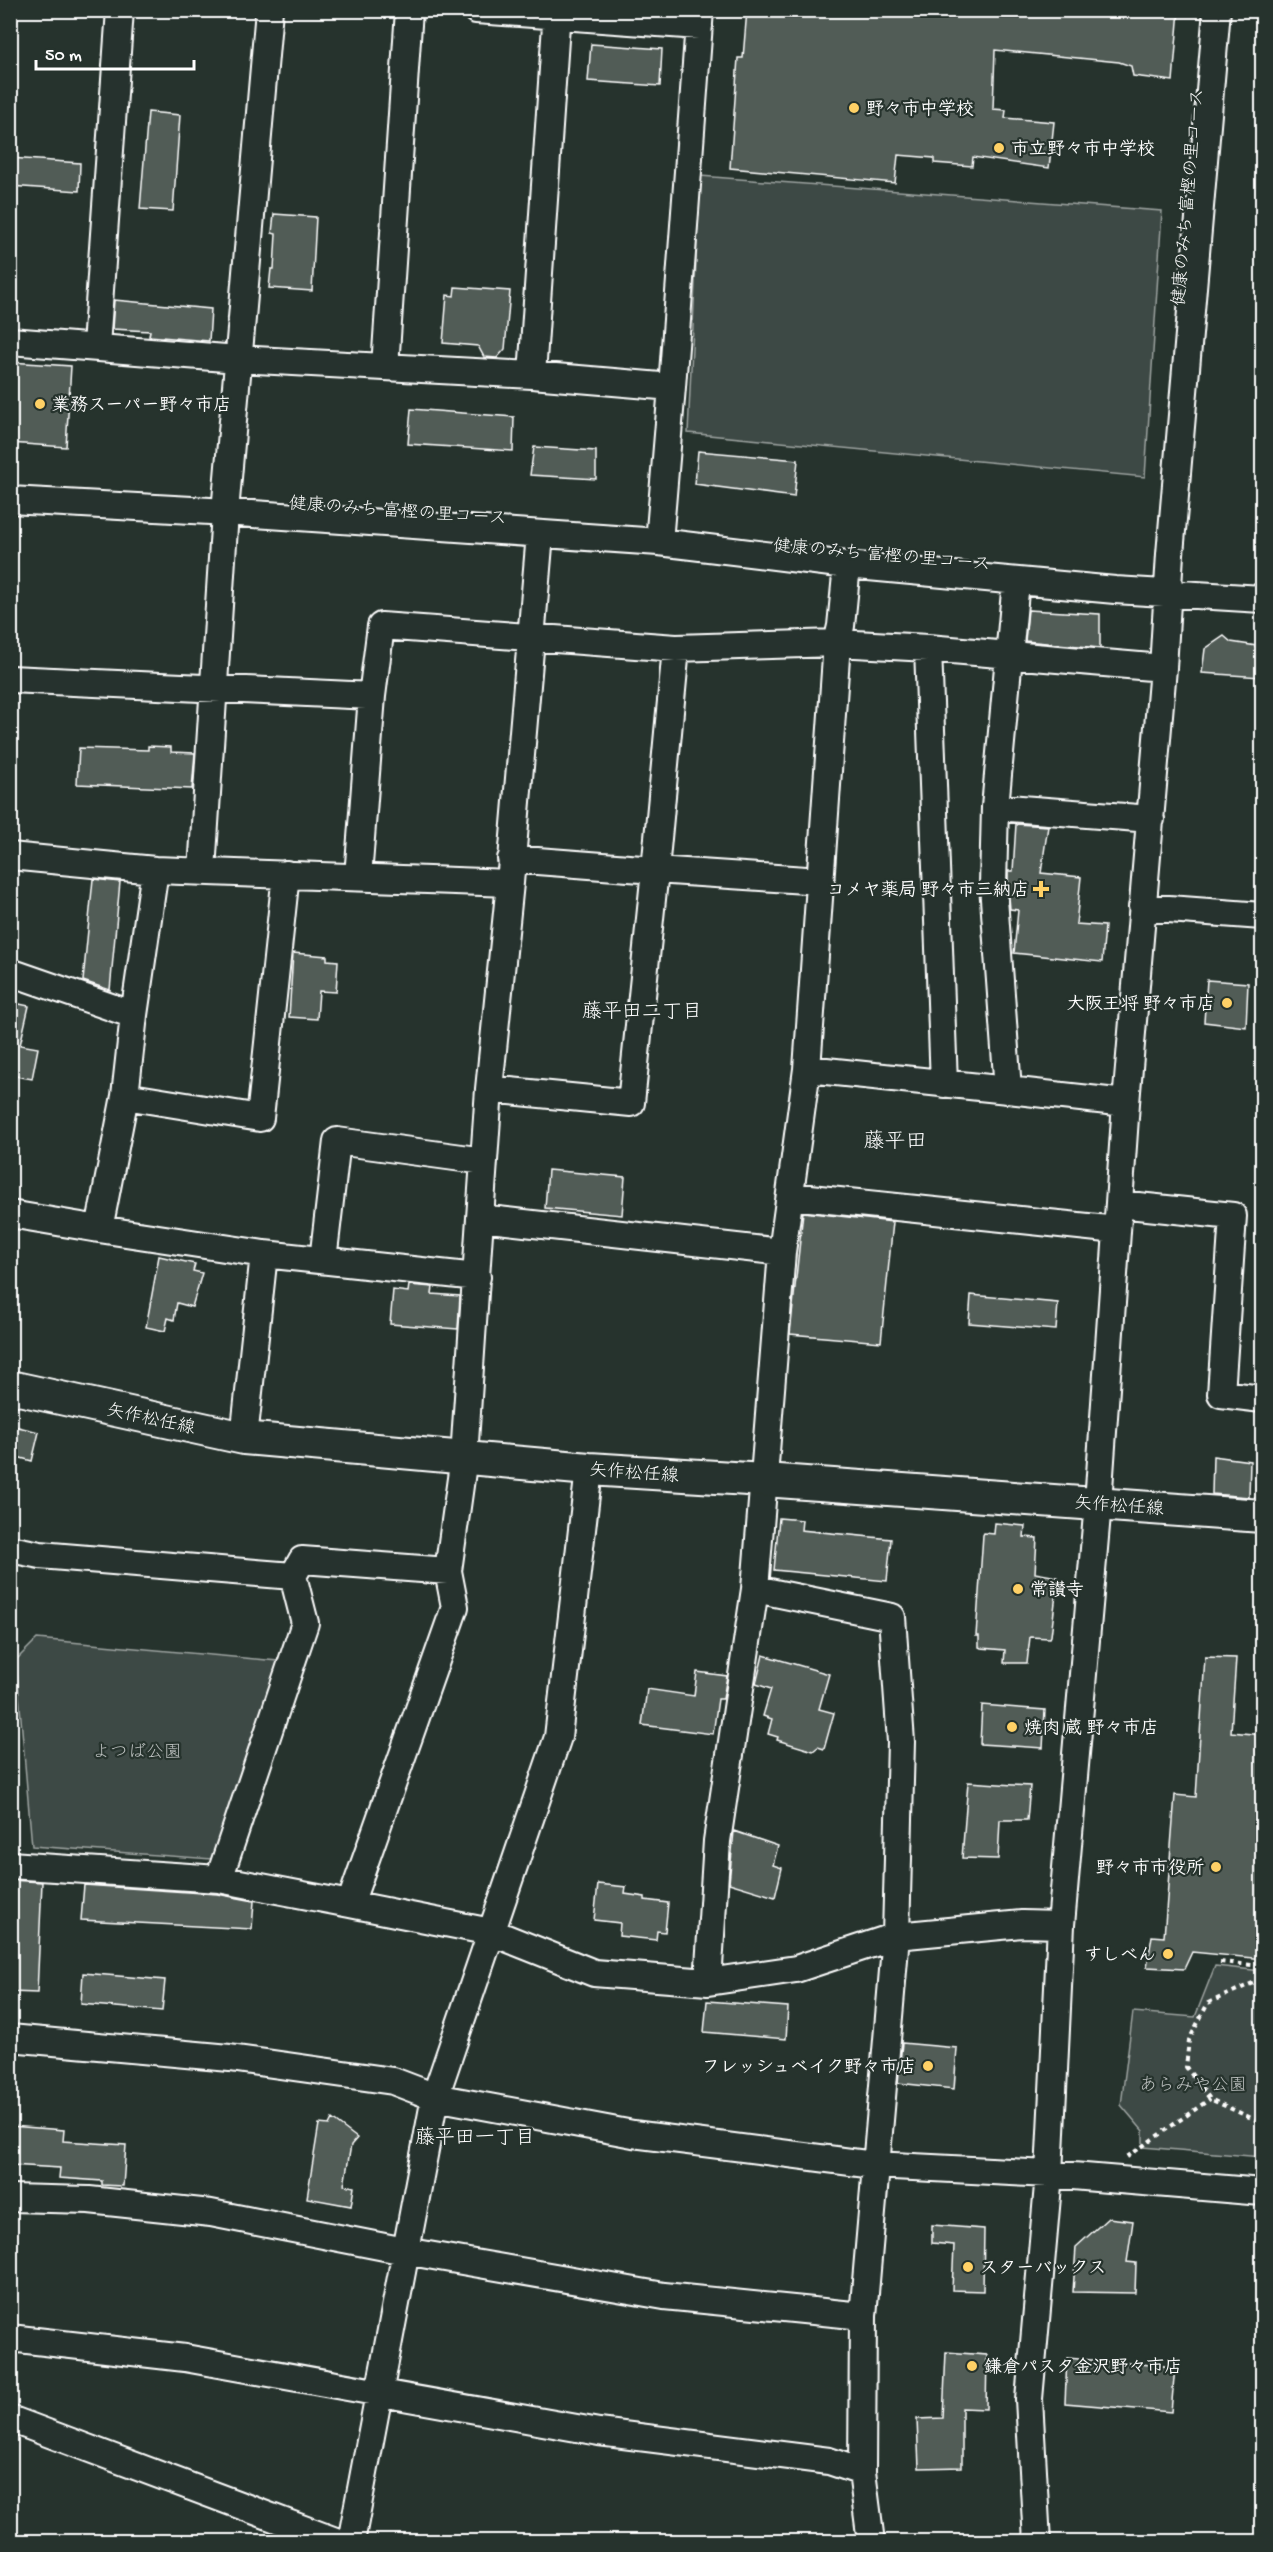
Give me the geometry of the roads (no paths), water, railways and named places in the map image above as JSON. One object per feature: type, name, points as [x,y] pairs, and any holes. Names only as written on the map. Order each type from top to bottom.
[{"type":"main road","name":"矢作松任線","points":[[10,1387],[244,1438],[589,1469],[1263,1516]]},
{"type":"street","points":[[96,346],[120,10]]},
{"type":"street","points":[[202,871],[225,512],[269,10]]},
{"type":"street","points":[[385,367],[409,10]]},
{"type":"street","points":[[476,10],[700,18],[659,542]]},
{"type":"street","points":[[1037,2541],[1029,2399],[1048,2174],[1061,1925],[1098,1503],[1126,1103],[1217,10]]},
{"type":"street","points":[[532,375],[557,13]]},
{"type":"street","points":[[10,341],[238,359],[532,375],[672,387]]},
{"type":"street","points":[[10,500],[225,512],[659,542],[847,565],[1167,593],[1263,599]]},
{"type":"street","points":[[350,1904],[454,1607],[448,1571],[464,1456],[489,1089],[511,871],[540,534]]},
{"type":"street","points":[[708,1982],[717,1840],[756,1589],[782,1252],[807,1069],[837,643],[841,626],[847,565]]},
{"type":"street","points":[[1008,1090],[993,885],[995,807],[1016,580]]},
{"type":"street","points":[[358,877],[372,696],[381,626],[676,648],[837,643],[1008,654],[1163,668]]},
{"type":"street","points":[[489,1089],[631,1103],[676,648]]},
{"type":"street","points":[[928,648],[944,1084]]},
{"type":"street","points":[[10,679],[372,696]]},
{"type":"street","points":[[995,807],[1151,819]]},
{"type":"street","points":[[10,856],[155,870],[358,877],[511,871],[655,870],[822,881]]},
{"type":"street","points":[[99,1229],[125,1096],[155,870]]},
{"type":"street","points":[[125,1096],[260,1118],[286,874]]},
{"type":"street","points":[[1142,907],[1263,916]]},
{"type":"street","points":[[10,972],[135,1014]]},
{"type":"street","points":[[807,1069],[1126,1103]]},
{"type":"street","points":[[323,1260],[337,1141],[484,1161]]},
{"type":"street","points":[[791,1196],[1117,1230]]},
{"type":"street","points":[[1119,1204],[1233,1216],[1221,1394],[1263,1399]]},
{"type":"street","points":[[10,1214],[264,1254],[477,1277]]},
{"type":"street","points":[[480,1218],[782,1252]]},
{"type":"street","points":[[244,1438],[264,1254]]},
{"type":"street","points":[[351,2541],[435,2097],[558,1737],[589,1469]]},
{"type":"street","points":[[10,1549],[40,1555],[293,1576]]},
{"type":"street","points":[[219,1879],[305,1623],[293,1576],[302,1560],[448,1571]]},
{"type":"street","points":[[756,1589],[892,1617],[901,1742],[896,1936],[874,2165],[863,2316],[862,2472],[871,2541]]},
{"type":"street","points":[[10,1865],[219,1879],[491,1932],[594,1973],[708,1982],[796,1970],[896,1936],[1022,1924],[1061,1925]]},
{"type":"street","points":[[10,2038],[230,2058],[393,2081],[435,2097],[633,2134],[874,2165],[1048,2174],[1263,2192]]},
{"type":"street","points":[[10,2198],[89,2200],[211,2213],[405,2251],[664,2296],[863,2316]]},
{"type":"street","points":[[10,2338],[185,2358],[599,2432],[829,2461],[862,2472]]},
{"type":"street","points":[[10,2419],[338,2541]]},
{"type":"place","name":"野々市中学校","points":[[854,108]]},
{"type":"place","name":"市立野々市中学校","points":[[999,148]]},
{"type":"place","name":"業務スーパー野々市店","points":[[40,404]]},
{"type":"place","name":"コメヤ薬局 野々市三納店","points":[[1041,889]]},
{"type":"place","name":"大阪王将 野々市店","points":[[1227,1003]]},
{"type":"place","name":"常讃寺","points":[[1018,1589]]},
{"type":"place","name":"焼肉 蔵 野々市店","points":[[1012,1727]]},
{"type":"place","name":"野々市市役所","points":[[1216,1867]]},
{"type":"place","name":"すしべん","points":[[1168,1954]]},
{"type":"place","name":"フレッシュベイク野々市店","points":[[928,2066]]},
{"type":"place","name":"スターバックス","points":[[968,2267]]},
{"type":"place","name":"鎌倉パスタ金沢野々市店","points":[[972,2366]]},
{"type":"district","name":"藤平田二丁目","points":[[642,1010]]},
{"type":"district","name":"藤平田","points":[[895,1140]]},
{"type":"district","name":"藤平田一丁目","points":[[475,2136]]},
{"type":"park label","name":"よつば公園","points":[[137,1751]]},
{"type":"park label","name":"あらみや公園","points":[[1193,2084]]}]
